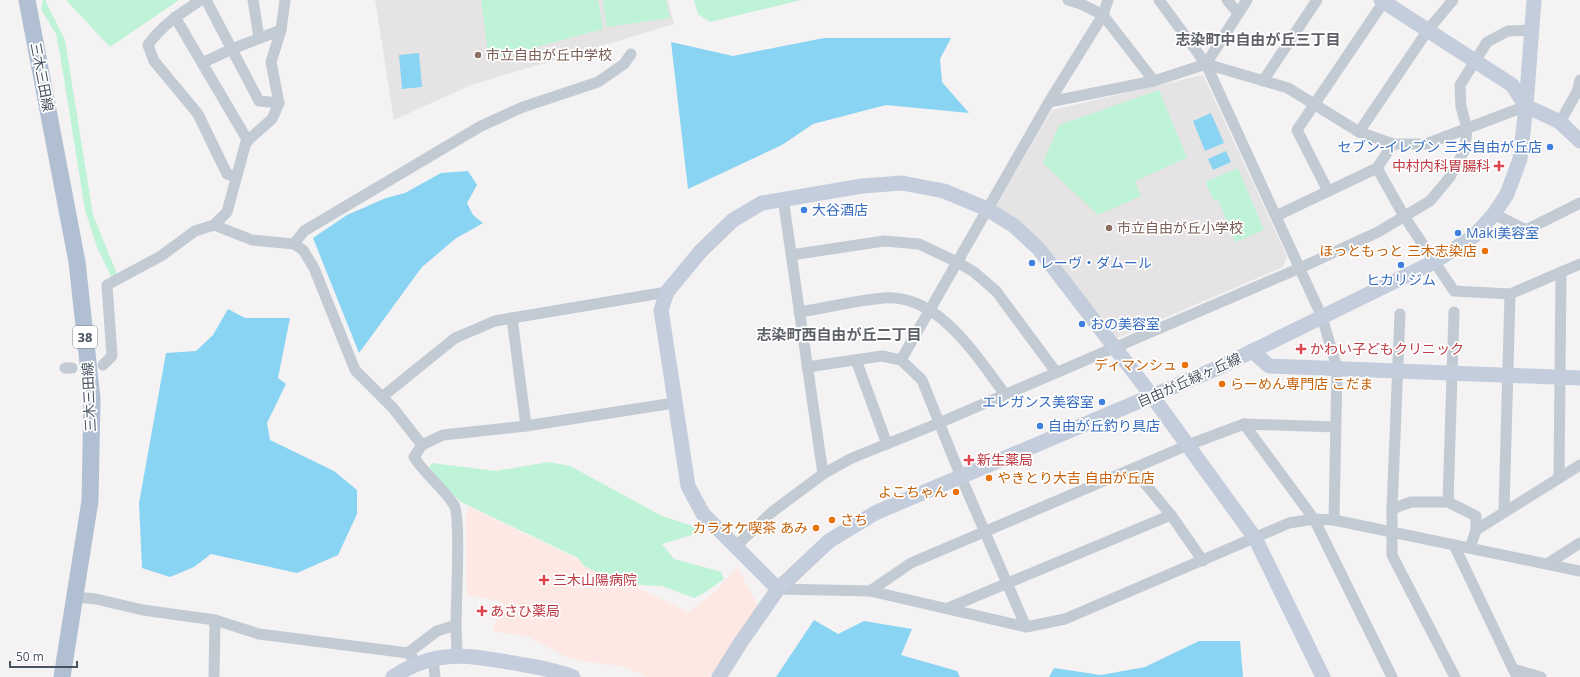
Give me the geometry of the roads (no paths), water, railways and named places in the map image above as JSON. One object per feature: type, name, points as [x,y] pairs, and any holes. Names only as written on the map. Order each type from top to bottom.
[{"type":"main road","name":"三木三田線","points":[[27,0],[77,262],[92,399],[90,501],[62,677]]},
{"type":"street","points":[[201,0],[175,17],[157,33],[148,45],[154,61],[198,114],[227,174],[236,177]]},
{"type":"street","points":[[206,0],[259,101],[279,102]]},
{"type":"street","points":[[253,0],[260,38]]},
{"type":"street","points":[[103,366],[112,356],[107,285],[161,256],[195,231],[214,225],[227,212],[236,177],[248,141],[272,119],[279,102],[271,62],[281,30],[285,0]]},
{"type":"street","points":[[1068,0],[1081,4],[1104,15],[1154,81]]},
{"type":"street","points":[[901,360],[1048,102],[1104,15],[1108,0]]},
{"type":"street","points":[[1159,0],[1206,64],[1322,317],[1337,368],[1334,520]]},
{"type":"street","points":[[1227,0],[1238,13]]},
{"type":"street","points":[[1206,64],[1247,0]]},
{"type":"street","points":[[1263,80],[1317,0]]},
{"type":"street","points":[[1359,132],[1428,30],[1453,0]]},
{"type":"street","name":"自由が丘緑ヶ丘線","points":[[719,677],[741,642],[778,589],[829,541],[875,513],[1152,396],[1252,351],[1434,262],[1474,236],[1494,214],[1507,194],[1520,160],[1526,106],[1534,0]]},
{"type":"street","points":[[1328,191],[1298,130],[1383,1],[1512,85],[1526,106],[1560,122],[1580,141]]},
{"type":"street","points":[[175,17],[248,141]]},
{"type":"street","points":[[202,63],[232,48],[281,30]]},
{"type":"street","points":[[735,547],[772,512],[823,474],[852,458],[939,423],[1300,268],[1378,232],[1430,201],[1450,177],[1465,149],[1467,128],[1461,107],[1460,85],[1487,42],[1508,31],[1532,30]]},
{"type":"street","points":[[294,244],[304,231],[481,126],[523,106],[598,82],[624,64],[631,54]]},
{"type":"street","points":[[1048,102],[1154,81],[1206,64],[1288,88],[1359,132],[1393,144],[1426,144],[1526,106]]},
{"type":"street","points":[[1560,122],[1577,92],[1580,80]]},
{"type":"street","points":[[1276,216],[1377,168],[1393,144]]},
{"type":"street","points":[[1377,168],[1404,216],[1454,291],[1510,294],[1580,264]]},
{"type":"street","points":[[1323,677],[1255,538],[1152,396],[1039,249],[1013,225],[987,209],[944,191],[902,183],[862,186],[783,198],[762,203],[733,220],[700,252],[666,292],[661,310],[674,403],[688,486],[703,514],[778,589],[870,591],[1026,627],[1065,619],[1203,561],[1255,538],[1289,523],[1314,519],[1334,520],[1580,571]]},
{"type":"street","points":[[783,198],[823,474]]},
{"type":"street","points":[[1494,214],[1526,230],[1580,203]]},
{"type":"street","points":[[214,225],[252,240],[294,244],[303,250],[314,268],[355,370],[393,408],[422,445]]},
{"type":"street","points":[[791,255],[884,241],[919,244],[974,272],[996,291],[1056,372]]},
{"type":"street","points":[[1559,478],[1561,272]]},
{"type":"street","points":[[382,397],[456,338],[495,321],[666,292]]},
{"type":"street","points":[[1504,511],[1510,294]]},
{"type":"street","points":[[799,312],[885,298],[909,301],[930,309],[966,342],[1005,394]]},
{"type":"street","points":[[1448,502],[1454,312]]},
{"type":"street","points":[[1400,314],[1392,509],[1392,555],[1455,677]]},
{"type":"street","points":[[512,318],[526,426]]},
{"type":"street","points":[[1252,351],[1269,366],[1580,378]]},
{"type":"street","points":[[807,367],[882,356],[901,360],[922,380],[961,477],[1026,627]]},
{"type":"street","points":[[856,360],[887,444]]},
{"type":"street","points":[[457,655],[457,523],[454,506],[414,457],[422,445],[443,435],[526,426],[674,403]]},
{"type":"street","points":[[870,591],[910,563],[1188,445],[1244,424],[1336,427]]},
{"type":"street","points":[[1244,424],[1314,519],[1392,677]]},
{"type":"street","points":[[1476,530],[1504,511],[1580,465]]},
{"type":"street","points":[[1133,469],[1171,515],[1203,561]]},
{"type":"street","points":[[1392,509],[1411,502],[1448,502],[1476,516],[1476,530],[1470,548]]},
{"type":"street","points":[[948,608],[1171,515]]},
{"type":"street","points":[[1547,564],[1580,544]]},
{"type":"street","points":[[1454,545],[1515,673],[1541,677]]},
{"type":"street","points":[[74,597],[96,599],[143,610],[215,620],[259,634],[406,668],[433,658],[457,655],[472,656],[552,670],[573,677]]},
{"type":"street","points":[[214,677],[215,620]]},
{"type":"street","points":[[406,668],[438,631],[456,625]]},
{"type":"street","points":[[433,658],[435,677]]},
{"type":"water","points":[[824,38],[951,38],[940,59],[942,82],[969,113],[886,105],[813,124],[782,145],[688,189],[671,42],[733,56]]},
{"type":"water","points":[[419,53],[422,87],[402,89],[399,55]]},
{"type":"water","points":[[1211,113],[1224,143],[1205,151],[1193,121]]},
{"type":"water","points":[[1226,151],[1231,162],[1213,170],[1208,159]]},
{"type":"water","points":[[468,171],[477,185],[467,203],[473,215],[483,223],[455,239],[422,267],[359,353],[313,238],[347,215],[386,198],[405,193],[441,173]]},
{"type":"water","points":[[228,309],[245,318],[290,318],[278,378],[286,384],[267,423],[270,440],[334,471],[357,490],[357,514],[338,555],[297,573],[211,554],[194,567],[170,577],[142,568],[139,503],[166,353],[196,351],[213,335]]},
{"type":"water","points":[[814,620],[838,634],[864,621],[912,629],[901,655],[957,671],[960,677],[776,677]]},
{"type":"water","points":[[1199,641],[1240,641],[1243,677],[1049,677],[1054,668],[1101,675],[1145,667]]},
{"type":"place","name":"市立自由が丘中学校","points":[[478,55]]},
{"type":"place","name":"セブン-イレブン 三木自由が丘店","points":[[1550,147]]},
{"type":"place","name":"中村内科胃腸科","points":[[1499,166]]},
{"type":"place","name":"大谷酒店","points":[[804,210]]},
{"type":"place","name":"市立自由が丘小学校","points":[[1109,228]]},
{"type":"place","name":"Maki美容室","points":[[1458,233]]},
{"type":"place","name":"ほっともっと 三木志染店","points":[[1485,251]]},
{"type":"place","name":"レーヴ・ダムール","points":[[1032,263]]},
{"type":"place","name":"ヒカリジム","points":[[1401,265]]},
{"type":"place","name":"おの美容室","points":[[1082,324]]},
{"type":"place","name":"かわい子どもクリニック","points":[[1301,349]]},
{"type":"place","name":"ディマンシュ","points":[[1185,365]]},
{"type":"place","name":"らーめん専門店 こだま","points":[[1222,384]]},
{"type":"place","name":"エレガンス美容室","points":[[1102,402]]},
{"type":"place","name":"自由が丘釣り具店","points":[[1040,426]]},
{"type":"place","name":"新生薬局","points":[[969,460]]},
{"type":"place","name":"やきとり大吉 自由が丘店","points":[[989,478]]},
{"type":"place","name":"よこちゃん","points":[[956,492]]},
{"type":"place","name":"さち","points":[[832,520]]},
{"type":"place","name":"カラオケ喫茶 あみ","points":[[816,528]]},
{"type":"place","name":"三木山陽病院","points":[[544,580]]},
{"type":"place","name":"あさひ薬局","points":[[482,611]]},
{"type":"district","name":"志染町中自由が丘三丁目","points":[[1258,40]]},
{"type":"district","name":"志染町西自由が丘二丁目","points":[[839,335]]}]
